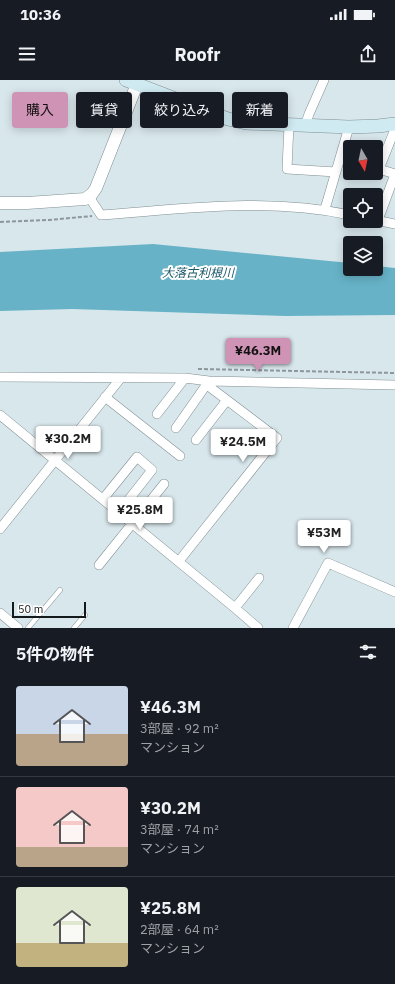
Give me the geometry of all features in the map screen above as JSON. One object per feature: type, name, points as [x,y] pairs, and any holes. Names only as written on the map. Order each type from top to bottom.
[{"type":"main road","points":[[132,82],[228,119],[246,123],[349,127],[395,124]]},
{"type":"street","points":[[306,126],[309,114],[324,80]]},
{"type":"street","points":[[0,203],[27,203],[85,199],[89,197],[96,188],[132,82]]},
{"type":"street","points":[[289,125],[287,169],[336,172]]},
{"type":"street","points":[[325,209],[349,127]]},
{"type":"street","points":[[383,205],[395,174],[379,169],[395,129]]},
{"type":"street","points":[[89,197],[101,215],[240,205],[273,205],[325,209],[343,213]]},
{"type":"street","points":[[383,221],[395,224]]},
{"type":"street","points":[[0,377],[120,379],[185,378],[209,381],[395,385]]},
{"type":"street","points":[[157,414],[185,378]]},
{"type":"street","points":[[0,529],[120,379]]},
{"type":"street","points":[[178,561],[277,438],[211,388],[209,381]]},
{"type":"street","points":[[176,428],[209,381]]},
{"type":"street","points":[[105,397],[180,456]]},
{"type":"street","points":[[196,440],[227,400]]},
{"type":"street","points":[[0,415],[258,628]]},
{"type":"street","points":[[103,499],[137,458],[152,470],[119,512]]},
{"type":"street","points":[[99,565],[164,484]]},
{"type":"street","points":[[292,628],[328,564],[395,592]]},
{"type":"street","points":[[235,608],[259,578]]},
{"type":"street","points":[[2,617],[18,628]]},
{"type":"lane","points":[[28,628],[60,590]]},
{"type":"lane","points":[[74,628],[85,615]]},
{"type":"path","points":[[0,222],[50,220],[101,215]]},
{"type":"water","name":"大落古利根川","points":[[153,244],[343,262],[343,276],[383,276],[383,267],[395,268],[395,315],[286,316],[72,309],[0,311],[0,252]]}]
